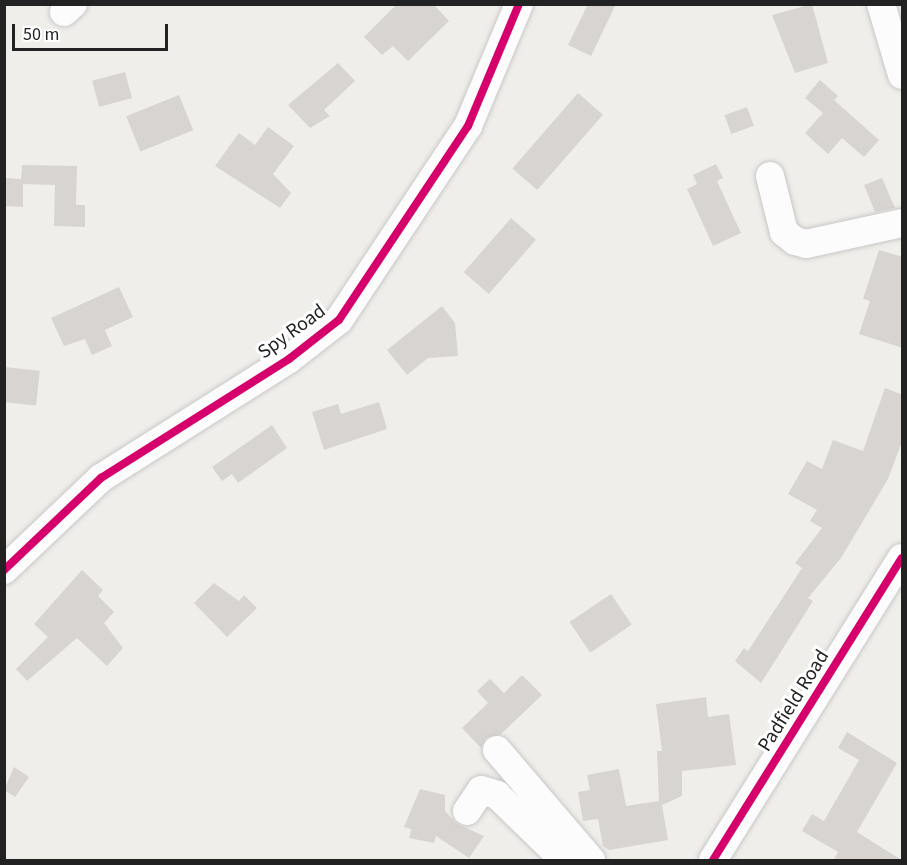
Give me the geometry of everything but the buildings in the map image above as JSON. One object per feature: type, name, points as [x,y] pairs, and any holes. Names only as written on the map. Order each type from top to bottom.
[{"type":"street","name":"Spy Road","points":[[4,570],[101,478],[289,359],[339,320],[468,126],[519,4]]},
{"type":"street","points":[[881,4],[903,75]]},
{"type":"street","points":[[770,176],[784,232],[795,241],[806,244],[903,223]]},
{"type":"street","name":"Padfield Road","points":[[713,861],[903,558]]},
{"type":"street","points":[[496,750],[591,861]]},
{"type":"street","points":[[467,811],[481,790],[497,795],[564,861]]},
{"type":"cycle path","points":[[4,570],[101,478],[289,359],[339,320],[468,126],[519,4]]},
{"type":"cycle path","points":[[713,860],[902,558]]}]
